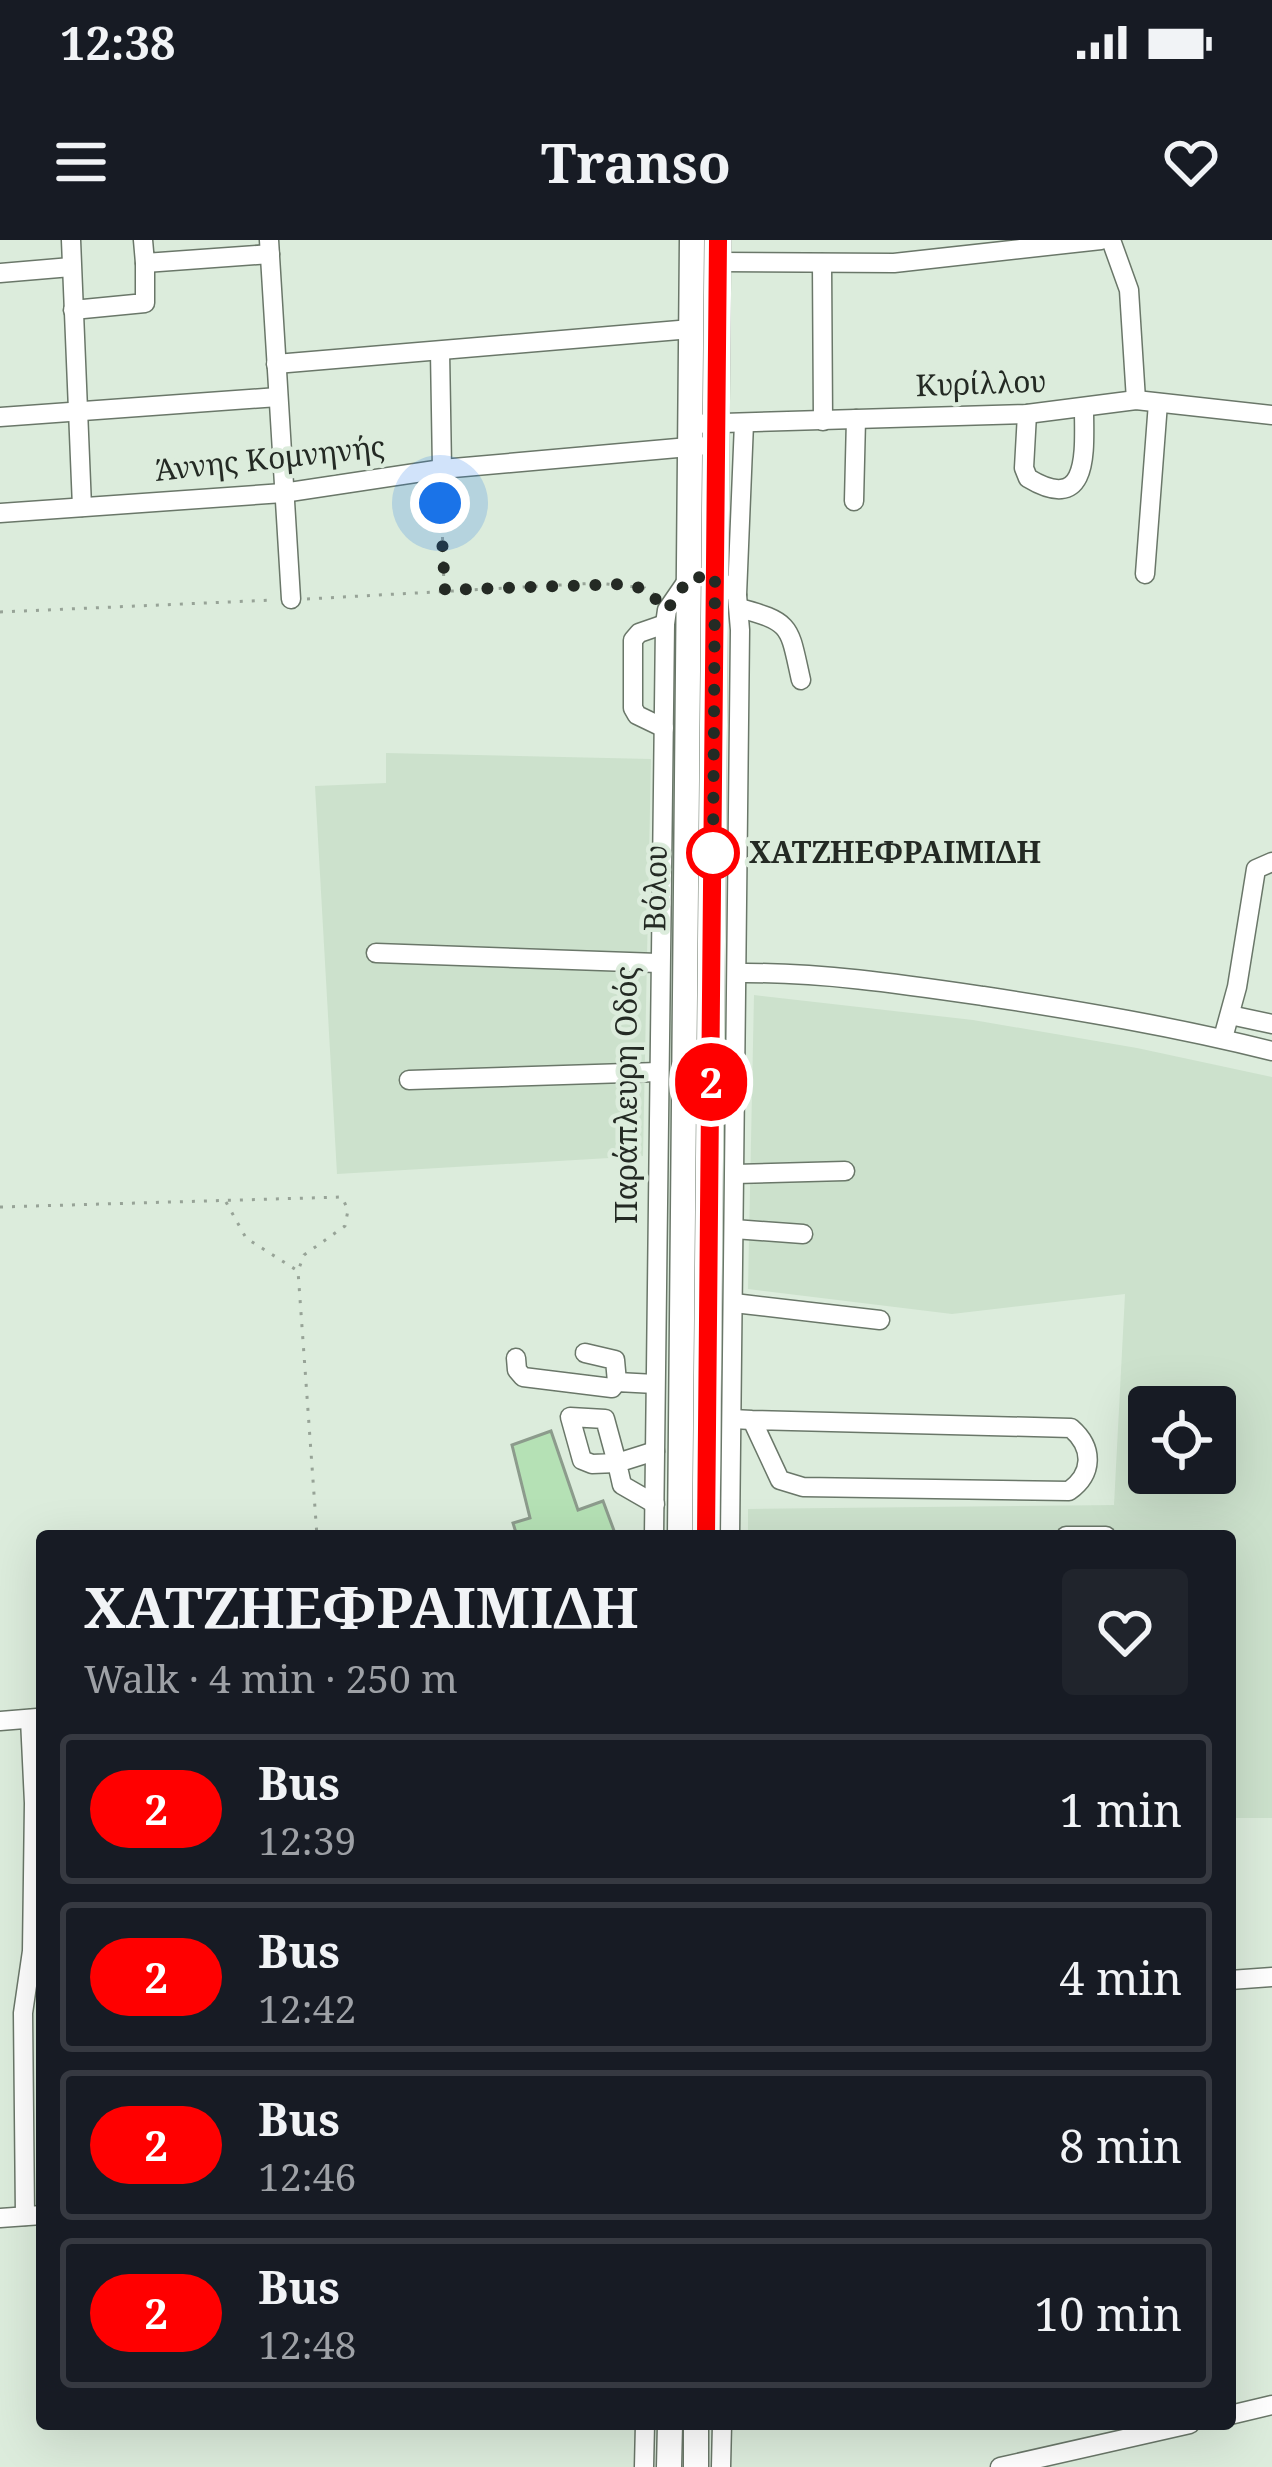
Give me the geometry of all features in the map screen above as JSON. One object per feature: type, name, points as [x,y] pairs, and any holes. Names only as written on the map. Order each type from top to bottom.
[{"type":"main road","name":"Βόλου","points":[[692,240],[691,329],[703,435]]},
{"type":"main road","name":"Βόλου","points":[[706,1530],[703,435],[718,251]]},
{"type":"main road","name":"Βόλου","points":[[680,1530],[702,577]]},
{"type":"main road","points":[[669,2467],[670,2430]]},
{"type":"main road","points":[[696,2430],[696,2467]]},
{"type":"street","points":[[70,240],[82,507]]},
{"type":"street","points":[[74,310],[146,303],[143,240]]},
{"type":"street","points":[[915,240],[924,259]]},
{"type":"street","points":[[718,251],[822,263],[894,263],[1101,240]]},
{"type":"street","points":[[1111,240],[1130,290],[1136,400]]},
{"type":"street","points":[[145,263],[270,247],[291,599]]},
{"type":"street","points":[[822,263],[823,421]]},
{"type":"street","points":[[0,273],[71,267]]},
{"type":"street","points":[[276,364],[691,329]]},
{"type":"street","points":[[440,351],[442,469]]},
{"type":"street","points":[[0,417],[278,398]]},
{"type":"street","name":"Κυρίλλου","points":[[703,435],[744,423],[1027,414],[1136,400],[1272,415]]},
{"type":"street","points":[[1144,574],[1158,403]]},
{"type":"street","points":[[1027,414],[1024,468],[1028,478],[1052,488],[1064,487],[1078,480],[1084,469],[1084,409]]},
{"type":"street","points":[[854,501],[856,419]]},
{"type":"street","points":[[744,423],[738,602],[734,1304],[747,1424],[783,1483],[803,1487],[1069,1491],[1085,1475],[1089,1460],[1082,1438],[1071,1428],[747,1424]]},
{"type":"street","name":"Άννης Κομνηνής","points":[[0,513],[284,493],[703,435]]},
{"type":"street","points":[[664,728],[637,715],[632,705],[633,640],[666,617],[702,577],[784,625],[801,680]]},
{"type":"street","name":"Παράπλευρη Οδός","points":[[654,1530],[666,617]]},
{"type":"street","points":[[1223,1038],[1256,868],[1272,862]]},
{"type":"street","points":[[376,953],[658,963]]},
{"type":"street","points":[[737,974],[801,972],[895,983],[1113,1016],[1272,1051]]},
{"type":"street","points":[[1230,1015],[1272,1024]]},
{"type":"street","points":[[409,1080],[658,1072]]},
{"type":"street","points":[[735,1174],[845,1171]]},
{"type":"street","points":[[734,1229],[803,1234]]},
{"type":"street","points":[[734,1304],[880,1320]]},
{"type":"street","points":[[516,1358],[523,1377],[612,1388],[617,1382],[615,1360],[585,1353]]},
{"type":"street","points":[[617,1382],[655,1384]]},
{"type":"street","points":[[730,1530],[731,1462],[747,1424]]},
{"type":"street","points":[[731,1462],[747,1424]]},
{"type":"street","points":[[655,1504],[622,1485],[616,1463],[656,1451]]},
{"type":"street","points":[[0,1721],[36,1718],[32,1952],[23,2012],[34,2216],[0,2218]]},
{"type":"street","points":[[1236,1980],[1272,1977]]},
{"type":"street","points":[[1236,2414],[1272,2405]]},
{"type":"street","points":[[644,2467],[645,2430]]},
{"type":"street","points":[[721,2467],[722,2430]]},
{"type":"street","points":[[1011,2466],[1164,2430]]},
{"type":"path","points":[[442,469],[445,590]]},
{"type":"path","points":[[0,612],[622,584],[645,589],[666,617]]},
{"type":"path","points":[[0,1207],[342,1197],[348,1210],[345,1226],[304,1255],[298,1271],[316,1530]]},
{"type":"path","points":[[226,1202],[246,1238],[298,1271]]},
{"type":"shaded area","points":[[386,753],[651,759],[643,1156],[337,1174],[315,786],[386,783]]},
{"type":"shaded area","points":[[754,995],[973,1020],[1272,1077],[1272,1818],[1236,1818],[1236,1530],[748,1530],[748,1509],[1114,1505],[1125,1294],[952,1314],[748,1289]]},
{"type":"building","points":[[551,1431],[578,1510],[603,1501],[614,1530],[515,1530],[513,1523],[530,1518],[512,1445]]},
{"type":"bus line","name":"2","points":[[706,1530],[718,240]]},
{"type":"place","name":"ΧΑΤΖΗΕΦΡΑΙΜΙΔΗ","points":[[713,853]]},
{"type":"route","points":[[440,503],[445,590],[622,584],[645,589],[667,610],[689,578],[715,576],[713,853]]}]
